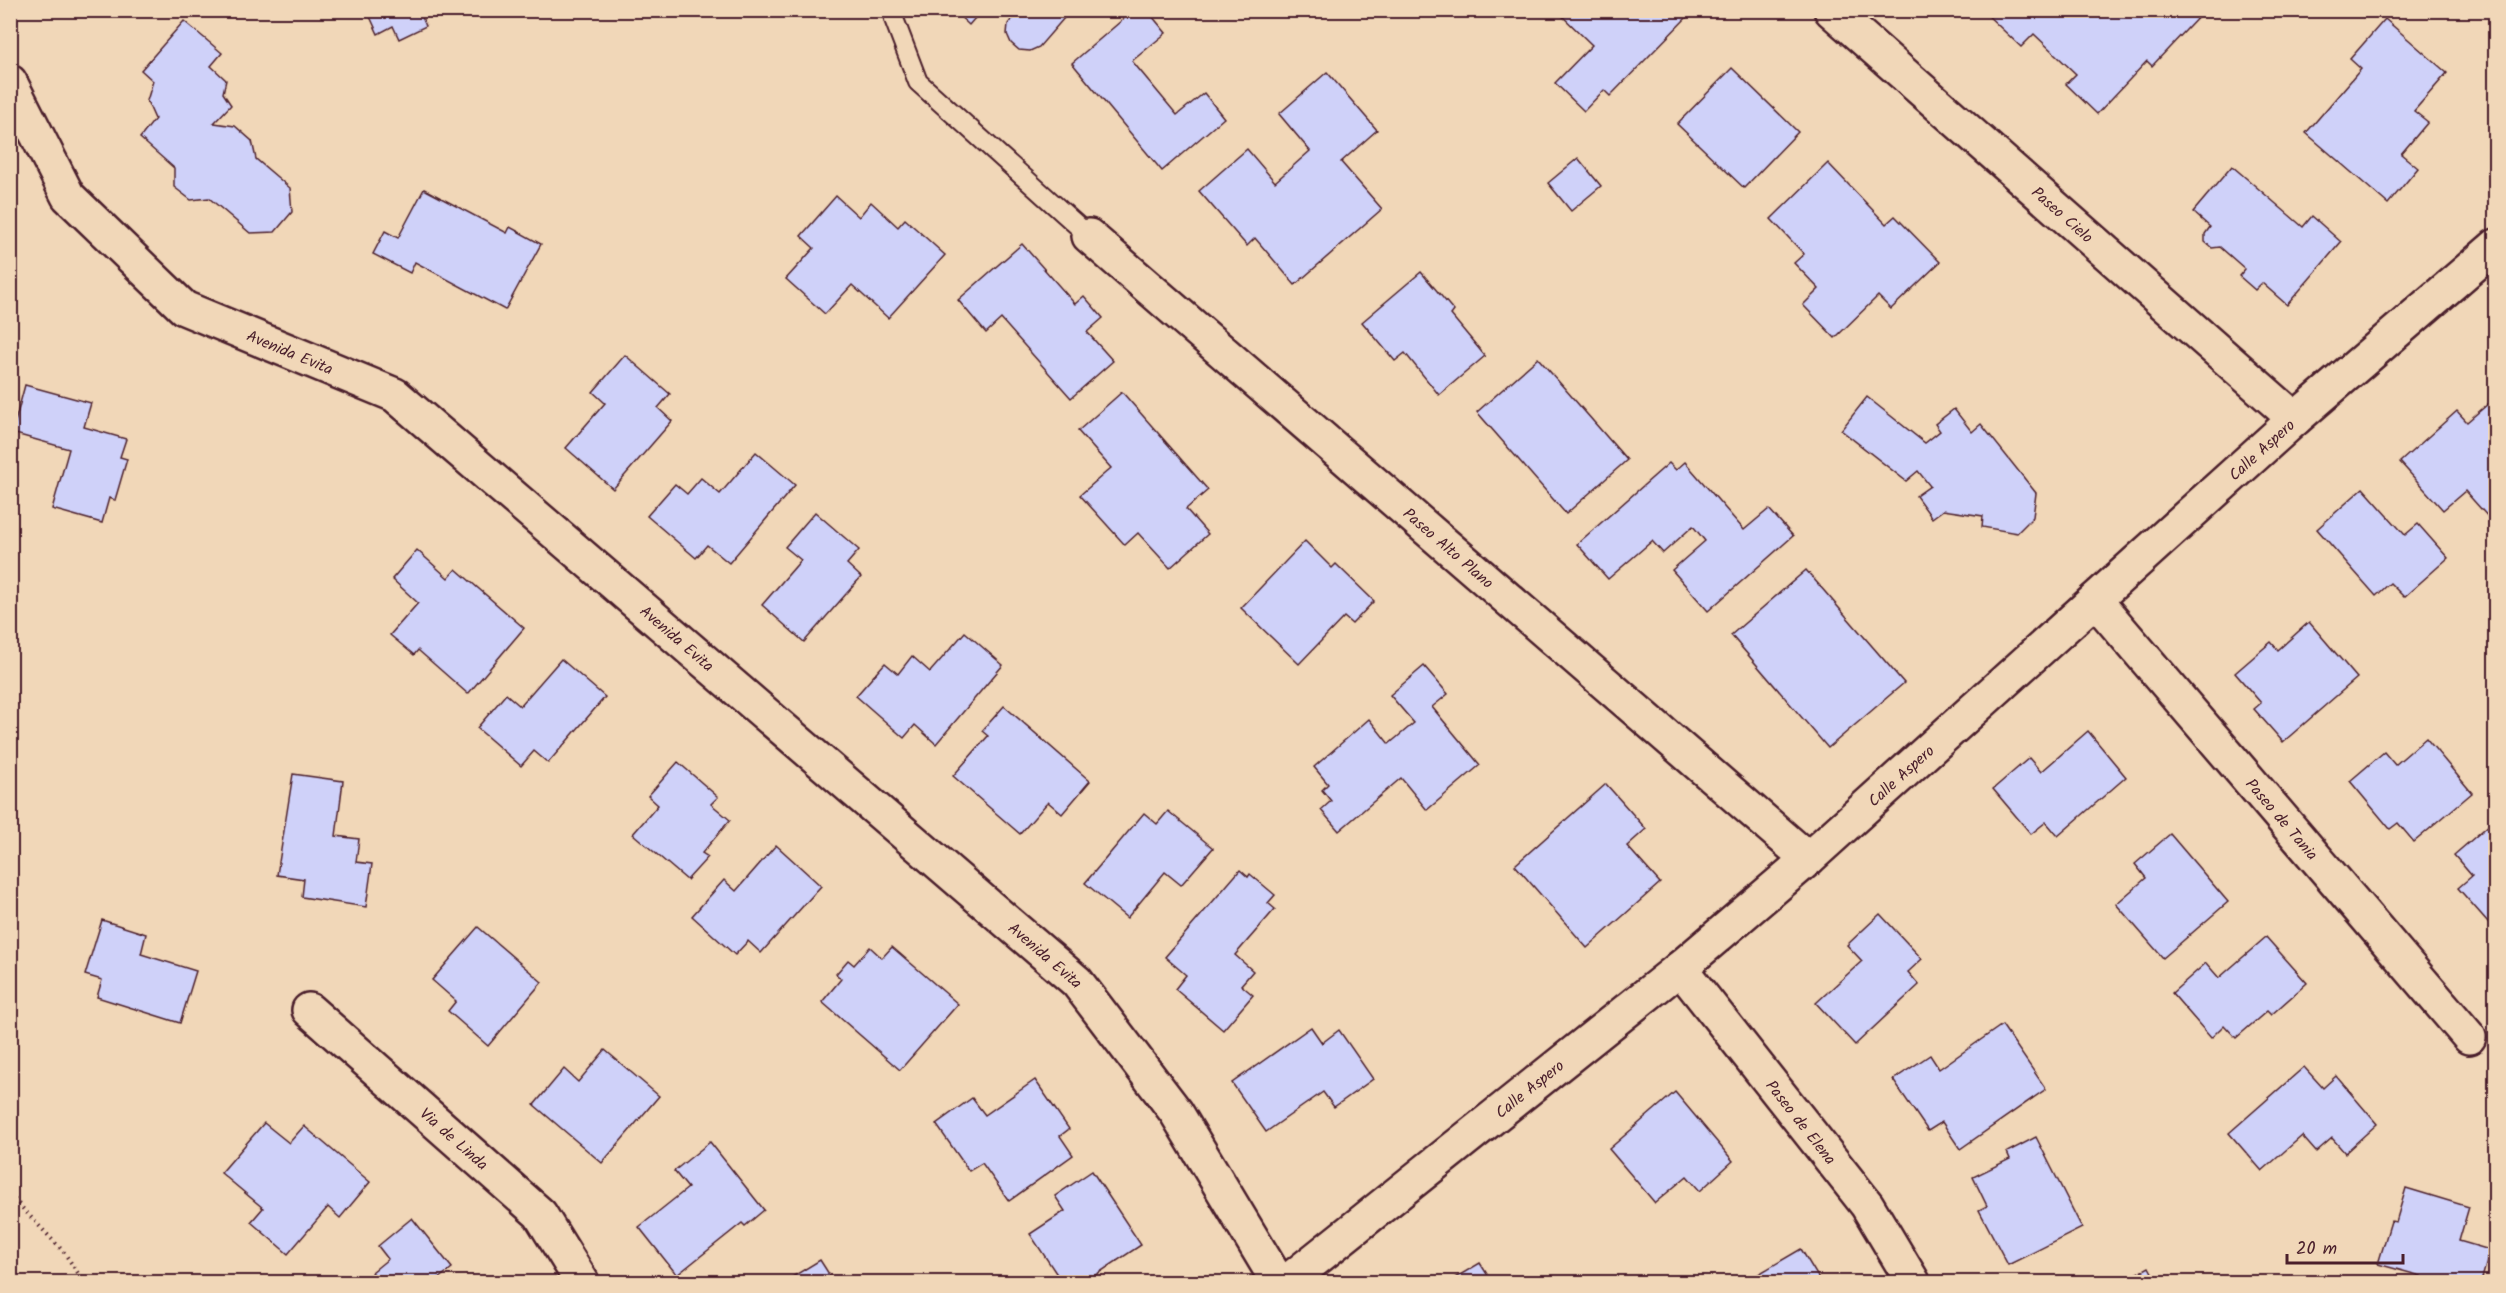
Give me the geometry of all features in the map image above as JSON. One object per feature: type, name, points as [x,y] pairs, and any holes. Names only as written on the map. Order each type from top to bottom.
[{"type":"street","name":"Paseo Cielo","points":[[1831,10],[2295,419]]},
{"type":"street","name":"Avenida Evita","points":[[10,82],[69,196],[184,308],[395,395],[1077,982],[1176,1112],[1278,1282]]},
{"type":"street","name":"Paseo Alto Plano","points":[[1089,237],[1808,859]]},
{"type":"street","name":"Calle Aspero","points":[[1287,1282],[1680,968],[1808,859],[2295,419],[2496,246]]},
{"type":"street","name":"Paseo de Tania","points":[[2095,600],[2469,1037]]},
{"type":"street","name":"Paseo de Elena","points":[[1680,968],[1867,1205],[1913,1282]]},
{"type":"street","name":"Via de Linda","points":[[309,1010],[540,1214],[582,1282]]},
{"type":"lane","points":[[894,19],[918,82],[1089,237]]},
{"type":"path","points":[[10,1195],[63,1251],[84,1282]]},
{"type":"building","points":[[367,10],[425,10],[420,13],[426,26],[399,39],[393,26],[378,34]]},
{"type":"building","points":[[953,10],[982,10],[969,25]]},
{"type":"building","points":[[1008,10],[1071,10],[1039,47],[1030,51],[1019,50],[1011,43],[1007,34],[1008,24],[1014,16]]},
{"type":"building","points":[[1134,10],[1147,10],[1166,33],[1132,61],[1177,115],[1204,93],[1224,118],[1162,171],[1072,63]]},
{"type":"building","points":[[1556,10],[1685,10],[1689,15],[1610,96],[1604,90],[1584,111],[1555,83],[1592,45]]},
{"type":"building","points":[[1983,11],[2204,11],[2152,66],[2147,61],[2097,114],[2066,84],[2076,74],[2034,34],[2021,47]]},
{"type":"building","points":[[2385,19],[2447,73],[2414,111],[2428,122],[2401,154],[2418,168],[2388,204],[2306,133],[2361,69],[2350,59]]},
{"type":"building","points":[[184,21],[222,53],[211,66],[226,80],[223,93],[231,105],[214,123],[235,126],[252,141],[256,159],[290,188],[292,212],[275,232],[250,233],[209,198],[191,200],[174,187],[174,168],[140,138],[155,119],[147,101],[153,81],[141,70]]},
{"type":"building","points":[[1732,68],[1798,132],[1744,188],[1677,124]]},
{"type":"building","points":[[1327,72],[1377,130],[1341,162],[1382,209],[1295,285],[1255,238],[1247,246],[1199,191],[1247,149],[1275,182],[1310,151],[1279,114]]},
{"type":"building","points":[[1578,158],[1601,186],[1571,211],[1548,183]]},
{"type":"building","points":[[1828,163],[1886,224],[1895,216],[1940,262],[1891,309],[1878,296],[1835,338],[1803,305],[1819,289],[1794,263],[1804,254],[1771,219]]},
{"type":"building","points":[[2232,166],[2303,227],[2312,216],[2341,242],[2287,305],[2262,283],[2255,290],[2239,276],[2245,269],[2220,247],[2212,248],[2205,242],[2205,234],[2210,227],[2193,212]]},
{"type":"building","points":[[424,189],[507,233],[510,227],[541,244],[505,310],[415,262],[410,273],[373,254],[385,231],[398,238]]},
{"type":"building","points":[[836,196],[859,217],[871,202],[898,227],[905,219],[945,255],[888,318],[852,285],[825,314],[786,279],[814,248],[801,236]]},
{"type":"building","points":[[1022,244],[1075,304],[1084,296],[1103,318],[1087,332],[1113,361],[1071,398],[1001,319],[986,333],[958,300]]},
{"type":"building","points":[[1421,272],[1454,311],[1451,315],[1485,356],[1439,395],[1405,353],[1395,361],[1362,322]]},
{"type":"building","points":[[625,355],[670,394],[658,408],[672,421],[613,489],[566,448],[605,403],[593,392]]},
{"type":"building","points":[[1538,358],[1627,460],[1566,514],[1477,412]]},
{"type":"building","points":[[25,385],[91,403],[84,427],[126,439],[120,457],[127,459],[115,500],[109,498],[102,523],[52,509],[69,449],[12,433]]},
{"type":"building","points":[[1122,392],[1208,490],[1186,509],[1208,534],[1170,568],[1138,533],[1125,545],[1080,495],[1111,468],[1078,431]]},
{"type":"building","points":[[1867,397],[1925,443],[1940,431],[1935,424],[1954,409],[1972,432],[1981,424],[2036,493],[2033,517],[2017,533],[1982,527],[1983,516],[1943,510],[1932,518],[1916,496],[1930,486],[1918,471],[1906,481],[1841,430]]},
{"type":"building","points":[[2488,404],[2496,412],[2496,514],[2490,519],[2465,491],[2443,510],[2400,462],[2457,411],[2467,422]]},
{"type":"building","points":[[756,452],[795,485],[729,563],[707,545],[696,558],[647,516],[675,484],[687,494],[701,478],[720,494]]},
{"type":"building","points":[[1685,462],[1744,530],[1769,509],[1793,536],[1708,611],[1672,570],[1705,541],[1693,526],[1663,553],[1652,541],[1608,579],[1577,544],[1669,463],[1676,470]]},
{"type":"building","points":[[2363,488],[2405,535],[2418,524],[2448,558],[2404,597],[2390,583],[2376,596],[2317,529]]},
{"type":"building","points":[[815,512],[859,550],[847,564],[861,577],[804,642],[762,605],[801,560],[785,547]]},
{"type":"building","points":[[1305,541],[1332,568],[1336,564],[1374,601],[1352,624],[1344,617],[1299,664],[1241,608]]},
{"type":"building","points":[[417,550],[448,578],[456,569],[524,628],[468,694],[418,650],[414,655],[390,635],[418,603],[392,579]]},
{"type":"building","points":[[1806,570],[1904,683],[1828,748],[1731,635]]},
{"type":"building","points":[[2309,622],[2357,678],[2283,742],[2254,709],[2261,703],[2235,673],[2271,642],[2278,650]]},
{"type":"building","points":[[965,632],[1003,665],[936,744],[915,725],[904,738],[856,696],[885,663],[898,674],[912,656],[930,672]]},
{"type":"building","points":[[561,659],[605,697],[548,763],[534,751],[521,766],[477,728],[506,694],[520,706]]},
{"type":"building","points":[[1424,666],[1448,694],[1432,707],[1480,765],[1427,810],[1401,778],[1339,831],[1321,810],[1331,801],[1322,790],[1328,784],[1314,767],[1369,719],[1389,744],[1414,723],[1390,695]]},
{"type":"building","points":[[1004,706],[1090,781],[1062,814],[1048,802],[1020,834],[953,776],[988,736],[982,731]]},
{"type":"building","points":[[2088,731],[2126,777],[2058,836],[2046,822],[2031,834],[1993,789],[2029,758],[2041,772]]},
{"type":"building","points":[[2426,738],[2472,793],[2414,842],[2398,823],[2390,829],[2350,781],[2384,752],[2395,765]]},
{"type":"building","points":[[678,762],[718,797],[711,804],[730,820],[702,853],[708,857],[687,880],[633,834],[658,805],[648,796]]},
{"type":"building","points":[[293,774],[343,781],[336,836],[359,839],[356,862],[372,864],[366,907],[302,897],[304,879],[277,875]]},
{"type":"building","points":[[1606,784],[1646,829],[1627,846],[1660,883],[1587,948],[1515,865]]},
{"type":"building","points":[[1168,811],[1213,848],[1181,885],[1165,872],[1127,918],[1085,883],[1144,813],[1157,824]]},
{"type":"building","points":[[2496,819],[2496,931],[2458,888],[2472,876],[2454,855]]},
{"type":"building","points":[[2170,834],[2228,902],[2163,958],[2116,904],[2146,878],[2135,864]]},
{"type":"building","points":[[776,845],[821,886],[761,953],[748,941],[735,955],[692,916],[724,880],[736,891]]},
{"type":"building","points":[[1240,870],[1248,877],[1250,874],[1275,895],[1268,903],[1275,909],[1235,955],[1253,971],[1241,985],[1253,995],[1223,1030],[1175,989],[1186,975],[1165,957]]},
{"type":"building","points":[[1880,914],[1922,959],[1908,972],[1919,985],[1855,1045],[1816,1003],[1862,961],[1847,945]]},
{"type":"building","points":[[102,920],[146,934],[141,954],[196,971],[180,1023],[97,997],[102,980],[85,975]]},
{"type":"building","points":[[478,927],[542,982],[488,1046],[448,1011],[456,1001],[432,980]]},
{"type":"building","points":[[2266,937],[2307,983],[2271,1015],[2267,1011],[2236,1038],[2224,1025],[2211,1038],[2172,993],[2206,963],[2219,978]]},
{"type":"building","points":[[870,947],[882,958],[892,947],[958,1004],[900,1070],[822,1002],[841,979],[836,974],[848,960],[854,965]]},
{"type":"building","points":[[2002,1025],[2046,1089],[1960,1149],[1942,1122],[1928,1131],[1893,1080],[1930,1055],[1939,1069]]},
{"type":"building","points":[[1311,1027],[1322,1043],[1339,1030],[1373,1079],[1334,1107],[1323,1092],[1266,1132],[1232,1083]]},
{"type":"building","points":[[605,1050],[659,1096],[602,1163],[534,1105],[564,1069],[578,1082]]},
{"type":"building","points":[[2304,1067],[2323,1088],[2336,1076],[2377,1124],[2345,1153],[2332,1138],[2316,1152],[2302,1136],[2262,1171],[2229,1133]]},
{"type":"building","points":[[1035,1080],[1069,1129],[1060,1136],[1073,1155],[1009,1201],[982,1163],[969,1171],[936,1124],[972,1098],[985,1115]]},
{"type":"building","points":[[1675,1092],[1733,1161],[1700,1191],[1687,1176],[1655,1203],[1609,1149]]},
{"type":"building","points":[[264,1123],[289,1143],[304,1126],[370,1182],[340,1218],[328,1207],[288,1254],[251,1222],[263,1208],[221,1173]]},
{"type":"building","points":[[2036,1137],[2082,1228],[2008,1265],[1979,1210],[1987,1206],[1973,1177],[2010,1159],[2007,1152]]},
{"type":"building","points":[[710,1142],[764,1210],[745,1226],[742,1223],[677,1275],[639,1227],[688,1188],[674,1171]]},
{"type":"building","points":[[1092,1171],[1141,1245],[1085,1282],[1062,1282],[1030,1234],[1065,1211],[1055,1196]]},
{"type":"building","points":[[2406,1188],[2469,1207],[2459,1241],[2490,1250],[2481,1282],[2419,1282],[2421,1276],[2378,1264],[2391,1221],[2396,1222]]},
{"type":"building","points":[[412,1218],[452,1268],[438,1279],[441,1282],[381,1282],[372,1272],[388,1259],[378,1246]]},
{"type":"building","points":[[1801,1249],[1821,1282],[1745,1282]]},
{"type":"building","points":[[820,1260],[834,1282],[784,1282]]},
{"type":"building","points":[[1480,1263],[1492,1282],[1448,1282]]},
{"type":"building","points":[[2149,1267],[2157,1282],[2122,1282]]}]
